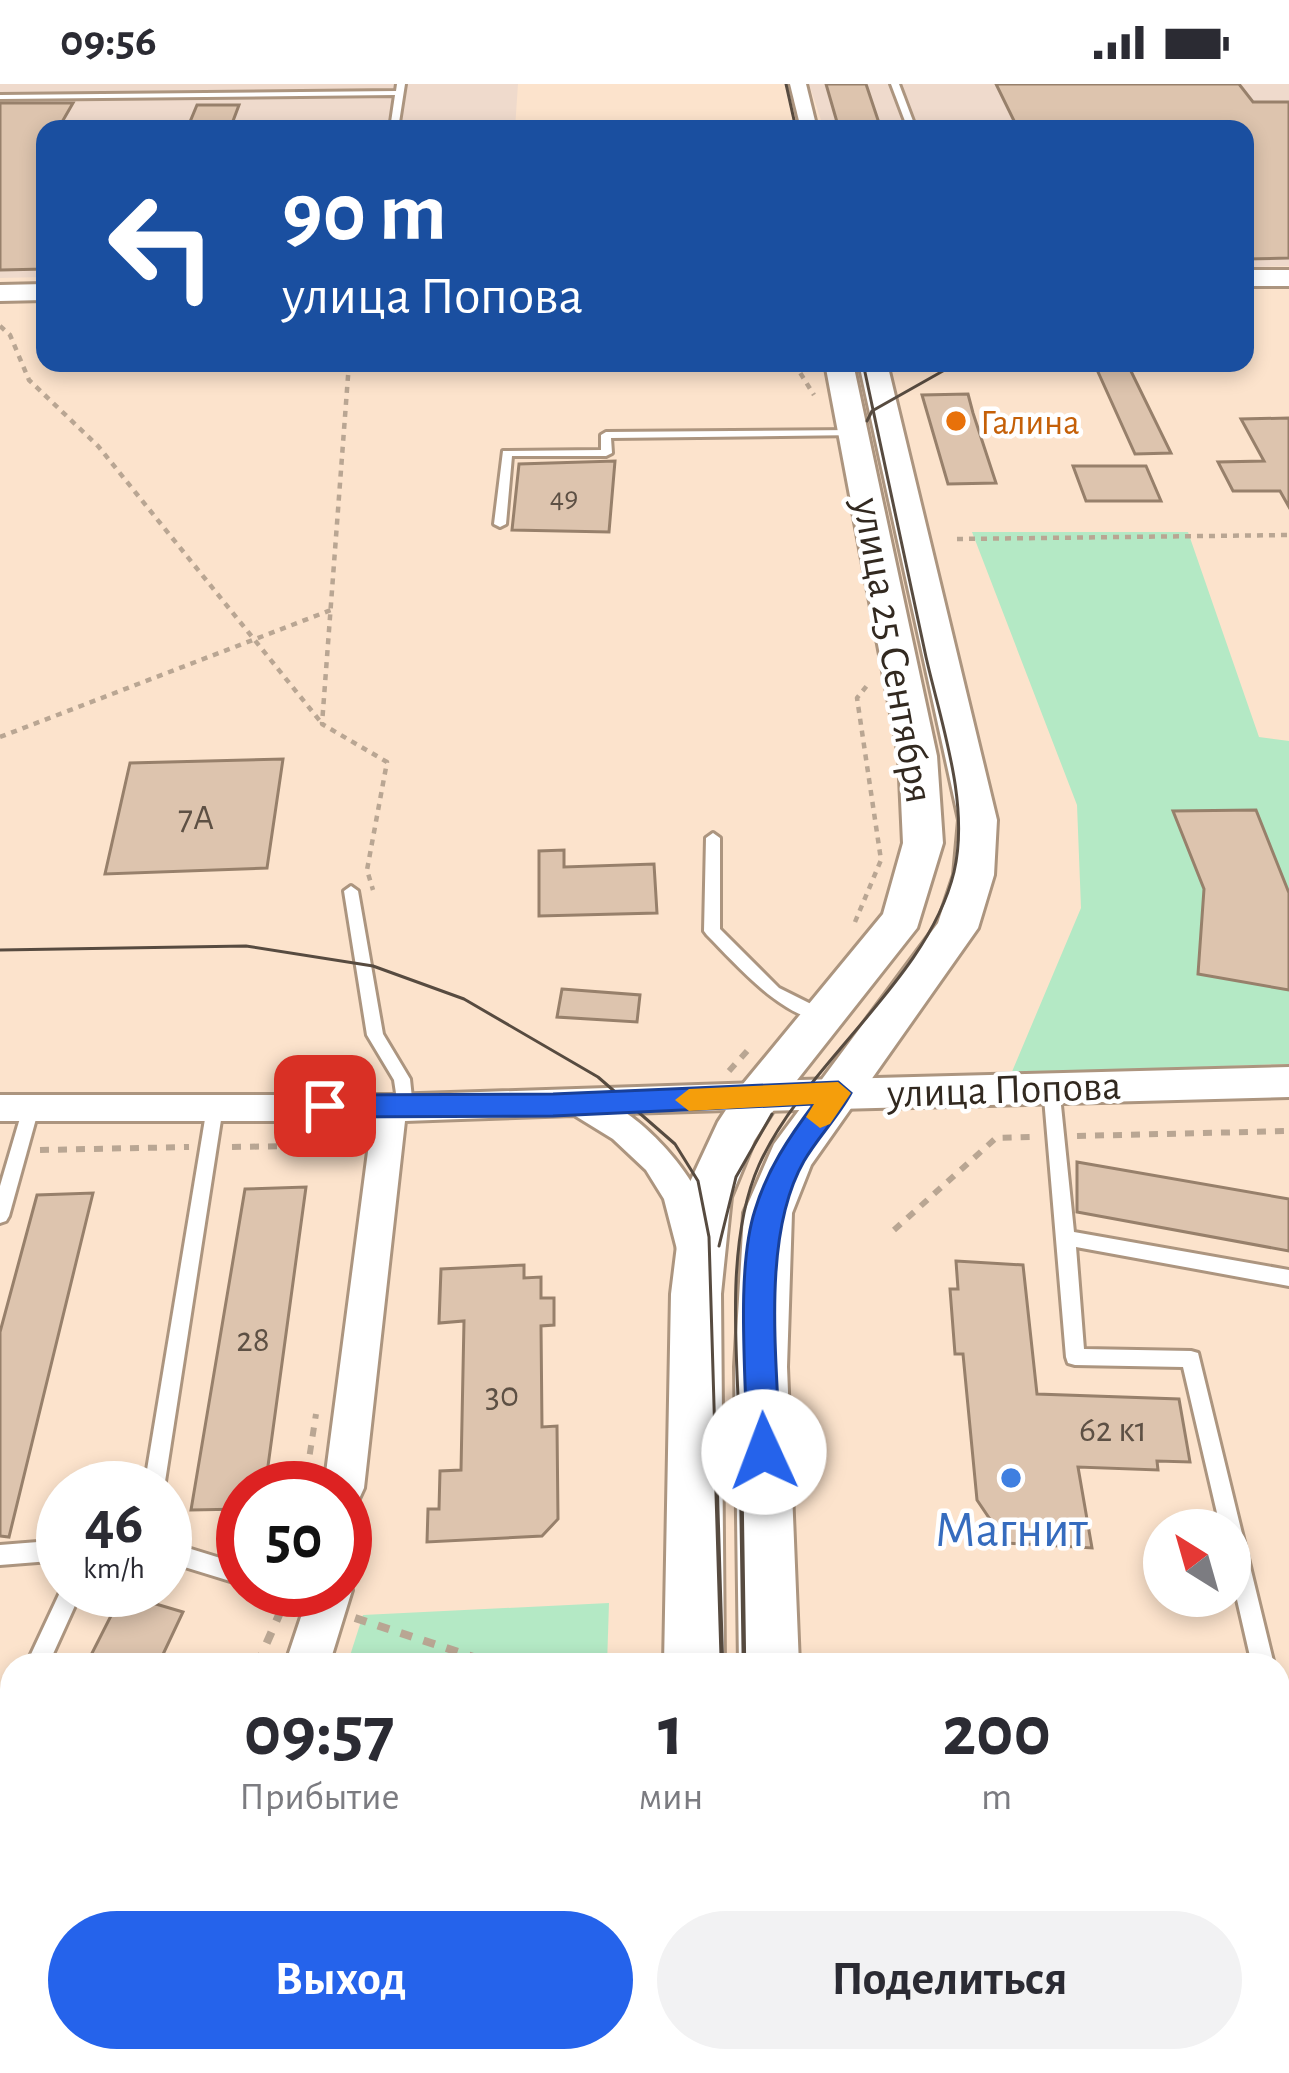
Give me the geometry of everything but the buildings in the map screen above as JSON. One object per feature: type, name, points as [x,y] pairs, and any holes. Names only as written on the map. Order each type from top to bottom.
[{"type":"main road","points":[[1254,278],[1289,278]]},
{"type":"main road","points":[[0,293],[36,292]]},
{"type":"main road","name":"улица 25 Сентября","points":[[694,1653],[695,1294],[707,1197],[734,1135],[740,1087],[902,918],[914,886],[926,823],[918,756],[840,433],[839,372]]},
{"type":"main road","points":[[769,1653],[761,1367],[764,1240],[778,1181],[957,928],[974,887],[979,850],[978,820],[875,372]]},
{"type":"street","points":[[798,84],[807,120]]},
{"type":"street","name":"улица Попова","points":[[15,1108],[398,1108],[582,1104],[740,1087],[838,1093],[1289,1082]]},
{"type":"street","points":[[582,1104],[640,1137],[680,1192],[691,1231],[695,1294]]},
{"type":"street","points":[[348,1461],[398,1108]]},
{"type":"street","points":[[312,1653],[324,1617]]},
{"type":"lane","points":[[123,97],[139,84]]},
{"type":"lane","points":[[895,84],[909,120]]},
{"type":"lane","points":[[0,97],[400,89],[395,120]]},
{"type":"lane","points":[[500,524],[507,454],[605,453],[606,435],[840,433]]},
{"type":"lane","points":[[713,838],[712,931],[772,992],[809,1010]]},
{"type":"lane","points":[[351,891],[375,1035],[403,1079],[398,1108]]},
{"type":"lane","points":[[1051,1086],[1075,1357],[1192,1359],[1260,1653]]},
{"type":"lane","points":[[158,1461],[215,1107]]},
{"type":"lane","points":[[0,1216],[19,1150],[15,1108]]},
{"type":"lane","points":[[1066,1238],[1289,1277]]},
{"type":"lane","points":[[0,1555],[36,1552]]},
{"type":"lane","points":[[43,1653],[59,1617]]},
{"type":"path","points":[[0,326],[10,335],[29,380],[98,446],[322,724]]},
{"type":"path","points":[[800,372],[840,433]]},
{"type":"path","points":[[957,539],[1289,535]]},
{"type":"path","points":[[0,737],[332,610]]},
{"type":"path","points":[[854,924],[881,860],[857,698],[872,678]]},
{"type":"path","points":[[740,1087],[809,1010]]},
{"type":"path","points":[[19,1150],[355,1145]]},
{"type":"path","points":[[372,1616],[467,1653]]},
{"type":"path","points":[[262,1653],[278,1617]]},
{"type":"shaded area","points":[[0,84],[518,84],[516,120],[36,120],[36,277],[0,278]]},
{"type":"shaded area","points":[[809,84],[1289,84],[1289,266],[1254,267],[1254,120],[821,120]]},
{"type":"green space","points":[[972,532],[1188,532],[1259,737],[1289,741],[1289,1064],[1011,1074],[1081,908],[1077,805]]},
{"type":"green space","points":[[609,1603],[607,1653],[351,1653],[362,1617],[372,1615]]},
{"type":"tram line","points":[[786,84],[794,120]]},
{"type":"tram line","points":[[865,372],[873,410]]},
{"type":"tram line","points":[[873,410],[941,372]]},
{"type":"tram line","points":[[741,1472],[735,1316],[747,1199],[759,1165],[805,1091],[919,949],[940,911],[958,846],[952,764],[873,410]]},
{"type":"tram line","points":[[867,421],[873,410]]},
{"type":"tram line","points":[[0,950],[246,946],[373,966],[464,999],[598,1077],[675,1144],[698,1181],[709,1237],[716,1472]]},
{"type":"tram line","points":[[719,1246],[736,1177],[772,1114]]},
{"type":"tram line","points":[[716,1469],[722,1653]]},
{"type":"tram line","points":[[741,1469],[744,1653]]},
{"type":"slow traffic","points":[[689,1100],[838,1093],[820,1117]]},
{"type":"place","name":"Галина","points":[[956,421]]},
{"type":"place","name":"Магнит","points":[[1011,1478]]},
{"type":"route","points":[[325,1106],[553,1105],[838,1093],[791,1157],[768,1213],[762,1276],[764,1452]]}]
